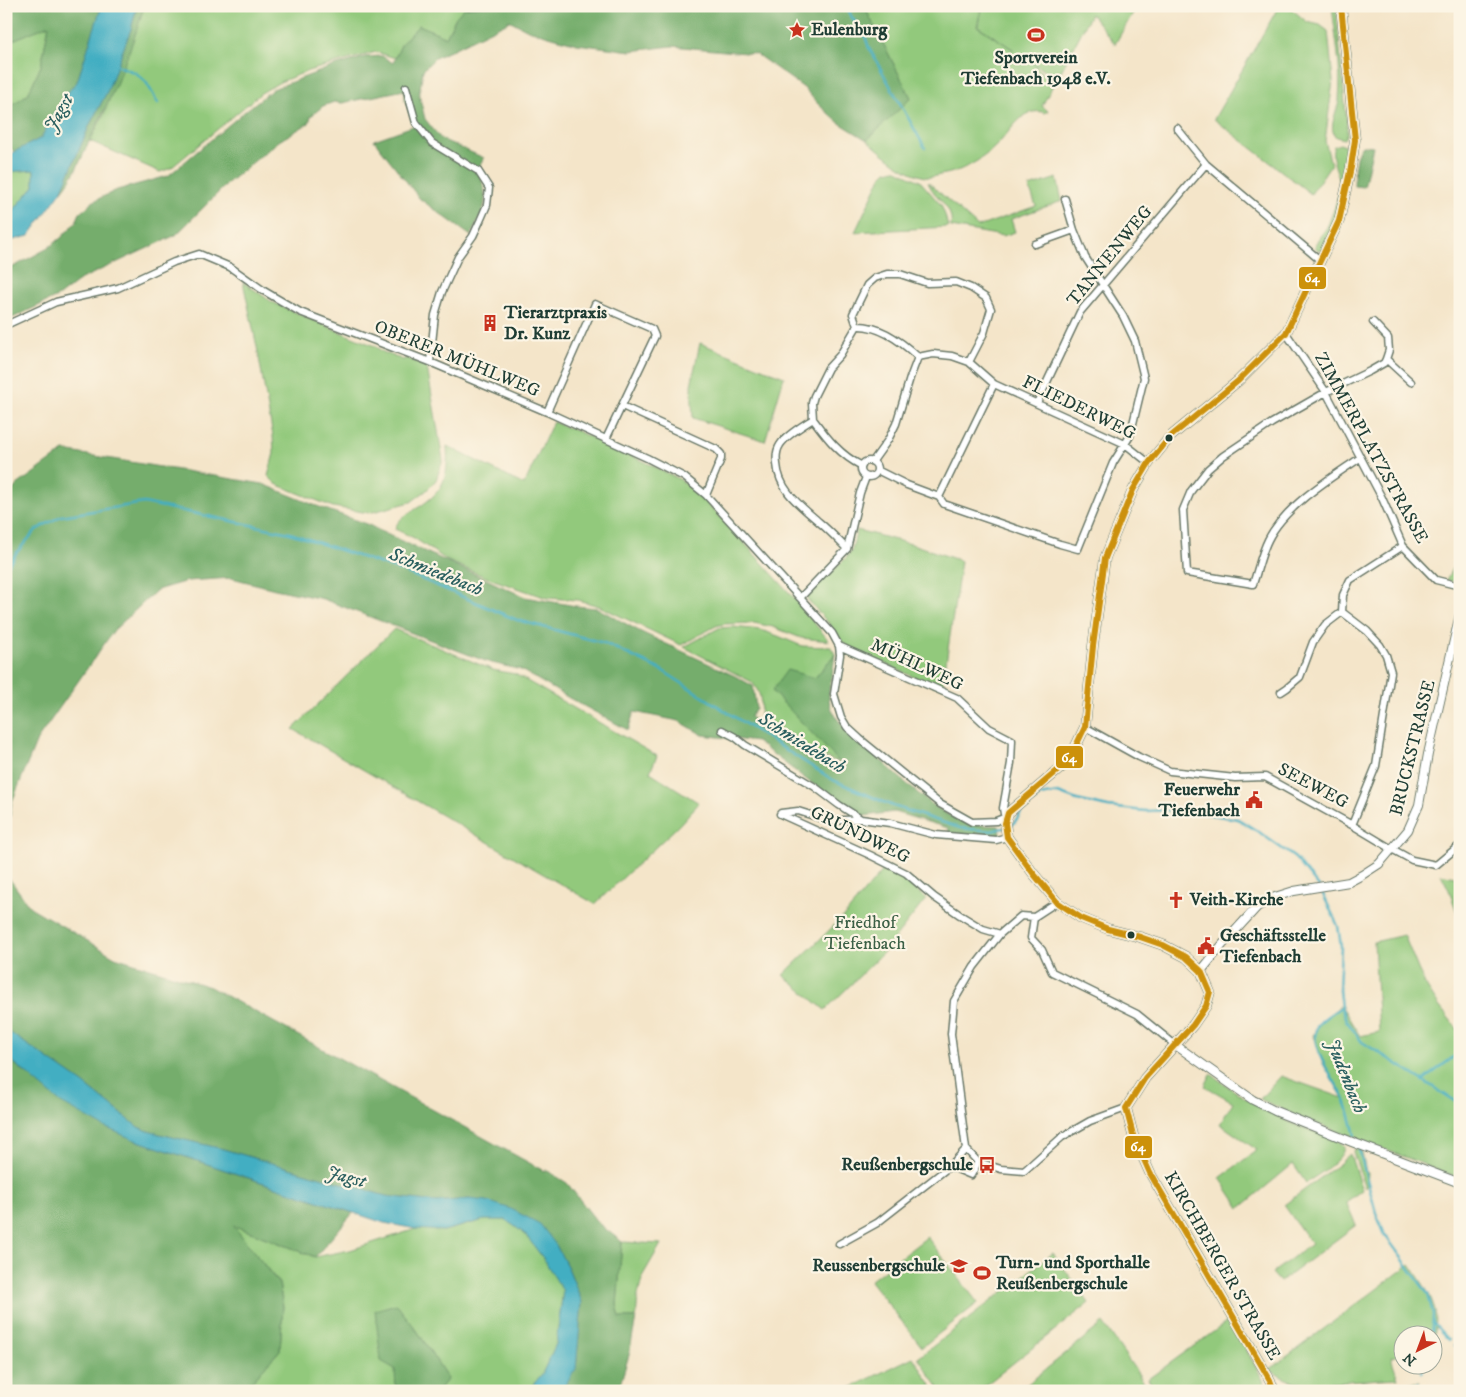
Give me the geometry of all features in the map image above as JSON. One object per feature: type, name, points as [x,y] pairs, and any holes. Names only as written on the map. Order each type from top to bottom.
[{"type":"main road","points":[[1126,1108],[1144,1078],[1193,1026],[1206,1006],[1210,992],[1201,971],[1186,957],[1140,937],[1108,929],[1081,918],[1057,902],[1033,873],[1007,835],[1006,820],[1008,813],[1062,766],[1073,752],[1085,728],[1093,646],[1105,558],[1133,490],[1149,463],[1170,437],[1238,381],[1286,333],[1339,221],[1355,140],[1341,6]]},
{"type":"main road","name":"KIRCHBERGER STRASSE","points":[[1126,1108],[1133,1134],[1150,1173],[1270,1380],[1274,1391]]},
{"type":"street","points":[[406,87],[416,123],[432,143],[478,170],[489,188],[487,205],[480,221],[473,236],[458,257],[442,292],[435,316],[430,362]]},
{"type":"street","points":[[1177,128],[1206,164],[1321,261]]},
{"type":"street","name":"TANNENWEG","points":[[1037,403],[1080,312],[1206,164]]},
{"type":"street","points":[[877,470],[907,485],[939,497],[944,504],[1078,549],[1113,463],[1130,436],[1144,378],[1135,341],[1123,316],[1086,257],[1074,230],[1065,198]]},
{"type":"street","points":[[1035,244],[1074,230]]},
{"type":"street","name":"OBERER MÜHLWEG","points":[[6,324],[56,302],[118,288],[174,262],[199,254],[230,267],[264,291],[300,312],[430,362],[547,412],[684,477],[706,495],[832,633],[839,646]]},
{"type":"street","points":[[862,466],[851,460],[828,440],[814,419],[812,403],[828,368],[840,355],[856,326],[853,314],[867,285],[875,278],[887,274],[900,274],[928,283],[956,282],[986,298],[991,309],[984,333],[969,362]]},
{"type":"street","points":[[547,412],[595,304],[652,329],[654,336],[606,439]]},
{"type":"street","points":[[1360,458],[1316,488],[1280,521],[1268,540],[1253,584],[1187,574],[1183,510],[1191,491],[1208,469],[1223,456],[1272,423],[1326,392],[1370,371],[1386,360],[1389,350],[1388,338],[1373,322]]},
{"type":"street","points":[[856,326],[865,326],[892,337],[918,357],[896,424],[888,440],[872,461]]},
{"type":"street","name":"ZIMMERPLATZSTRASSE","points":[[1286,333],[1326,392],[1382,498],[1403,546],[1436,580],[1460,586]]},
{"type":"street","name":"FLIEDERWEG","points":[[918,357],[933,354],[952,356],[969,362],[994,384],[1125,444],[1149,463]]},
{"type":"street","points":[[1386,360],[1411,382]]},
{"type":"street","name":"FLIEDERWEG","points":[[939,497],[994,384]]},
{"type":"street","points":[[622,406],[721,454],[721,459],[706,495]]},
{"type":"street","points":[[814,419],[799,428],[780,444],[776,453],[780,478],[791,498],[847,548]]},
{"type":"street","points":[[867,461],[872,461],[877,465],[875,475],[866,476],[862,472],[862,466],[867,461]]},
{"type":"street","points":[[800,598],[847,548],[866,476]]},
{"type":"street","points":[[1281,692],[1300,677],[1312,642],[1325,625],[1342,612],[1343,595],[1350,580],[1403,546]]},
{"type":"street","points":[[1342,612],[1367,631],[1380,644],[1386,655],[1390,672],[1376,766],[1352,825]]},
{"type":"street","name":"BRUCKSTRASSE","points":[[1201,971],[1257,907],[1294,891],[1349,882],[1379,864],[1408,830],[1418,805],[1460,614]]},
{"type":"street","points":[[839,646],[840,655],[834,694],[841,717],[847,727],[940,804],[972,822],[1006,820]]},
{"type":"street","name":"MÜHLWEG","points":[[839,646],[957,698],[989,728],[1012,740],[1011,763],[1003,808],[1006,820]]},
{"type":"street","points":[[1451,653],[1460,652]]},
{"type":"street","name":"SEEWEG","points":[[1085,728],[1139,757],[1170,771],[1235,778],[1265,777],[1412,860],[1436,865],[1460,845]]},
{"type":"street","points":[[722,730],[815,787],[861,819],[890,823],[936,835],[996,840],[1007,835]]},
{"type":"street","name":"GRUNDWEG","points":[[861,819],[830,821],[798,811],[780,814],[906,873],[960,916],[983,929],[1000,934]]},
{"type":"street","points":[[1057,902],[1034,917],[1021,916],[1000,934],[974,967],[954,1001],[951,1034],[966,1149],[978,1162],[1001,1169],[1024,1171],[1062,1137],[1090,1121],[1126,1108]]},
{"type":"street","points":[[1034,917],[1031,938],[1042,950],[1052,972],[1137,1014],[1174,1044],[1253,1100],[1275,1111],[1352,1142],[1460,1183]]},
{"type":"street","points":[[839,1244],[877,1224],[950,1166],[966,1149]]},
{"type":"street","points":[[950,1166],[971,1175],[978,1162]]},
{"type":"green space","points":[[6,6],[102,6],[77,82],[55,112],[41,138],[14,152],[6,142],[6,109],[28,94],[41,66],[49,25],[6,43]]},
{"type":"green space","points":[[137,6],[144,6],[120,75],[77,168],[61,192],[90,124],[107,92],[131,29]]},
{"type":"green space","points":[[144,6],[484,7],[456,17],[446,37],[419,25],[402,43],[395,58],[376,52],[308,71],[280,82],[261,93],[171,168],[160,172],[90,141],[104,114]]},
{"type":"green space","points":[[483,6],[864,6],[911,98],[867,140],[838,122],[804,88],[756,54],[672,46],[631,51],[577,44],[528,30],[509,20],[435,58],[423,70],[419,94],[425,119],[441,139],[484,158],[478,169],[483,183],[485,202],[471,236],[420,199],[374,140],[416,125],[405,101],[404,90],[342,103],[334,102],[323,106],[311,116],[309,123],[279,141],[230,181],[176,235],[81,279],[59,296],[6,321],[6,270],[48,248],[61,238],[76,222],[80,213],[94,201],[117,190],[168,176],[273,89],[334,66],[365,57],[382,56],[393,63],[402,43],[419,25],[446,37],[456,17],[464,8]]},
{"type":"green space","points":[[864,6],[982,6],[977,26],[1014,50],[978,26],[983,6],[1137,6],[1115,44],[1091,14],[1057,79],[1032,62],[1053,85],[1042,106],[1048,111],[1045,113],[1029,113],[1024,116],[991,150],[971,164],[956,171],[925,177],[901,167],[867,140],[911,98]]},
{"type":"green space","points":[[1279,6],[1288,6],[1307,22],[1320,25],[1328,31],[1333,81],[1325,141],[1331,164],[1311,194],[1214,119]]},
{"type":"green space","points":[[1332,6],[1336,6],[1347,126],[1347,133],[1344,139],[1336,137],[1333,129],[1340,88]]},
{"type":"green space","points":[[49,24],[41,66],[28,94],[6,109],[6,43]]},
{"type":"green space","points":[[1340,144],[1345,146],[1347,157],[1345,183],[1337,212],[1323,249],[1318,250],[1315,247],[1316,244],[1329,223],[1340,189],[1333,161],[1333,151],[1334,146]]},
{"type":"green space","points":[[1362,145],[1373,146],[1364,187],[1354,186],[1356,159]]},
{"type":"green space","points":[[895,169],[920,181],[941,205],[948,227],[855,232],[881,177],[887,171]]},
{"type":"green space","points":[[34,170],[34,186],[6,219],[6,172]]},
{"type":"green space","points":[[1057,178],[1062,201],[1011,219],[1015,232],[1003,236],[951,227],[950,213],[928,182],[978,227],[1036,206],[1029,187]]},
{"type":"green space","points":[[243,282],[272,302],[375,346],[383,352],[403,360],[407,358],[427,367],[443,460],[436,480],[427,490],[411,502],[369,513],[333,507],[276,484],[268,476],[274,453],[273,436]]},
{"type":"green space","points":[[700,343],[784,377],[765,441],[693,418],[691,385]]},
{"type":"green space","points":[[553,422],[645,462],[679,479],[692,488],[795,599],[829,641],[801,638],[773,627],[754,623],[716,626],[681,645],[599,606],[578,600],[547,598],[488,578],[448,561],[414,538],[395,529],[400,520],[424,504],[438,491],[447,468],[447,446],[524,485]]},
{"type":"green space","points":[[64,451],[263,484],[369,525],[525,597],[597,608],[641,632],[753,686],[756,708],[750,717],[812,755],[843,766],[772,691],[787,670],[815,678],[835,654],[829,699],[831,708],[847,730],[912,789],[933,805],[954,818],[965,822],[999,826],[1000,835],[976,838],[949,833],[948,828],[894,812],[864,816],[811,783],[757,742],[703,735],[679,721],[634,712],[628,730],[521,670],[488,662],[323,599],[232,578],[187,581],[157,590],[114,630],[37,740],[12,802],[6,840],[6,498],[17,485]]},
{"type":"green space","points":[[857,530],[915,545],[961,561],[943,683],[937,683],[934,686],[850,648],[838,638],[830,625],[807,599],[808,595],[846,558],[852,549]]},
{"type":"green space","points":[[1460,554],[1460,582],[1446,580]]},
{"type":"green space","points":[[733,627],[761,630],[802,646],[831,647],[835,654],[815,678],[772,691],[841,763],[819,755],[760,716],[760,698],[752,682],[684,647],[719,628]]},
{"type":"green space","points":[[394,629],[493,670],[515,674],[657,756],[650,772],[699,803],[678,826],[595,904],[293,729]]},
{"type":"green space","name":"Friedhof Tiefenbach","points":[[885,868],[907,881],[926,899],[884,952],[825,1010],[783,975],[844,916]]},
{"type":"green space","points":[[6,874],[30,907],[115,957],[210,987],[567,1183],[598,1223],[622,1242],[617,1305],[620,1318],[636,1318],[629,1355],[618,1391],[561,1391],[576,1368],[582,1302],[556,1245],[469,1199],[436,1202],[386,1196],[223,1149],[151,1132],[138,1127],[83,1083],[6,1030]]},
{"type":"green space","points":[[1441,874],[1460,878],[1460,921],[1449,890]]},
{"type":"green space","points":[[1404,935],[1423,981],[1439,1006],[1460,1032],[1460,1178],[1299,1117],[1260,1099],[1281,1076],[1343,1098],[1322,1062],[1313,1036],[1318,1024],[1341,1005],[1360,1036],[1379,1032],[1374,942]]},
{"type":"green space","points":[[6,1056],[24,1072],[135,1140],[353,1213],[315,1257],[233,1225],[279,1284],[283,1307],[280,1350],[243,1391],[6,1391]]},
{"type":"green space","points":[[1211,1074],[1242,1096],[1275,1115],[1298,1126],[1335,1139],[1344,1147],[1343,1152],[1329,1167],[1306,1183],[1293,1164],[1240,1208],[1220,1178],[1257,1150],[1220,1124],[1233,1102],[1205,1086]]},
{"type":"green space","points":[[1355,1149],[1360,1149],[1362,1152],[1366,1172],[1368,1173],[1367,1186],[1365,1188],[1353,1152]]},
{"type":"green space","points":[[1350,1154],[1362,1190],[1346,1202],[1356,1225],[1280,1282],[1272,1273],[1311,1244],[1284,1205]]},
{"type":"green space","points":[[484,1220],[506,1220],[525,1234],[563,1290],[556,1344],[542,1374],[528,1391],[438,1391],[448,1379],[416,1329],[395,1304],[396,1391],[243,1391],[280,1350],[283,1306],[279,1283],[232,1225],[315,1257],[350,1250],[416,1229],[444,1231]]},
{"type":"green space","points":[[927,1237],[978,1303],[922,1347],[870,1281]]},
{"type":"green space","points":[[622,1242],[661,1244],[643,1275],[638,1295],[636,1318],[620,1318],[617,1305]]},
{"type":"green space","points":[[1053,1253],[1089,1303],[978,1391],[941,1391],[918,1358]]},
{"type":"green space","points":[[1410,1264],[1431,1298],[1436,1324],[1394,1324],[1394,1356],[1391,1357],[1394,1374],[1397,1374],[1398,1378],[1296,1383],[1269,1370]]},
{"type":"green space","points":[[396,1304],[416,1329],[448,1379],[438,1391],[396,1391],[395,1369],[381,1361],[375,1310]]},
{"type":"green space","points":[[1230,1320],[1269,1391],[1156,1391],[1148,1379]]},
{"type":"green space","points":[[1103,1323],[1150,1391],[1019,1391]]},
{"type":"green space","points":[[913,1357],[935,1391],[844,1391]]},
{"type":"green space","points":[[1420,1382],[1417,1391],[1314,1391],[1354,1385]]},
{"type":"water","name":"Jagst","points":[[102,6],[137,6],[131,29],[107,92],[90,124],[61,192],[29,236],[6,242],[6,219],[34,186],[34,170],[6,172],[6,156],[41,138],[55,112],[77,82]]},
{"type":"water","points":[[6,1030],[83,1083],[138,1127],[151,1132],[223,1149],[386,1196],[436,1202],[469,1199],[487,1201],[511,1209],[540,1224],[556,1245],[582,1302],[576,1369],[561,1391],[528,1391],[542,1374],[556,1344],[563,1291],[543,1258],[525,1234],[506,1220],[484,1220],[443,1231],[416,1229],[384,1223],[135,1140],[104,1127],[61,1103],[6,1056]]},
{"type":"waterway","points":[[847,6],[925,148]]},
{"type":"waterway","points":[[114,64],[136,73],[146,82],[158,103]]},
{"type":"waterway","name":"Schmiedebach","points":[[6,568],[36,530],[61,516],[144,503],[290,533],[405,572],[517,620],[604,643],[663,671],[833,780],[893,806],[960,828],[991,831],[1012,826],[1022,811],[1040,796],[1058,793],[1077,800],[1108,807],[1145,811],[1179,810],[1238,819],[1295,858],[1320,888],[1338,926],[1341,946],[1339,990],[1341,1007],[1346,1020],[1362,1042],[1460,1104]]},
{"type":"waterway","name":"Judenbach","points":[[1341,1007],[1319,1024],[1315,1035],[1319,1054],[1344,1098],[1355,1136]]},
{"type":"waterway","points":[[1422,1081],[1460,1052]]},
{"type":"waterway","name":"Judenbach","points":[[1359,1149],[1376,1213],[1385,1235],[1428,1294],[1433,1314],[1432,1324]]},
{"type":"waterway","points":[[1433,1323],[1449,1340]]},
{"type":"waterway","points":[[1454,1346],[1460,1351]]},
{"type":"waterway","name":"Judenbach","points":[[1416,1391],[1418,1383]]},
{"type":"transit line","name":"64","points":[[1274,1391],[1270,1380],[1150,1173],[1133,1135],[1126,1108],[1145,1078],[1193,1025],[1206,1006],[1210,992],[1201,971],[1186,957],[1163,945],[1108,929],[1081,918],[1057,902],[1007,837],[1005,823],[1008,813],[1063,766],[1073,752],[1085,727],[1093,646],[1105,558],[1133,490],[1149,463],[1170,437],[1238,381],[1286,333],[1339,221],[1355,140],[1341,6]]},
{"type":"place","name":"Eulenburg","points":[[797,30]]},
{"type":"place","name":"Sportverein Tiefenbach 1948 e.V.","points":[[1036,35]]},
{"type":"place","name":"Tierarztpraxis Dr. Kunz","points":[[490,323]]},
{"type":"place","name":"Feuerwehr Tiefenbach","points":[[1254,800]]},
{"type":"place","name":"Veith-Kirche","points":[[1176,900]]},
{"type":"place","name":"Geschäftsstelle Tiefenbach","points":[[1206,946]]},
{"type":"place","name":"Reußenbergschule","points":[[987,1165]]},
{"type":"place","name":"Reussenbergschule","points":[[959,1266]]},
{"type":"place","name":"Turn- und Sporthalle Reußenbergschule","points":[[982,1273]]}]
